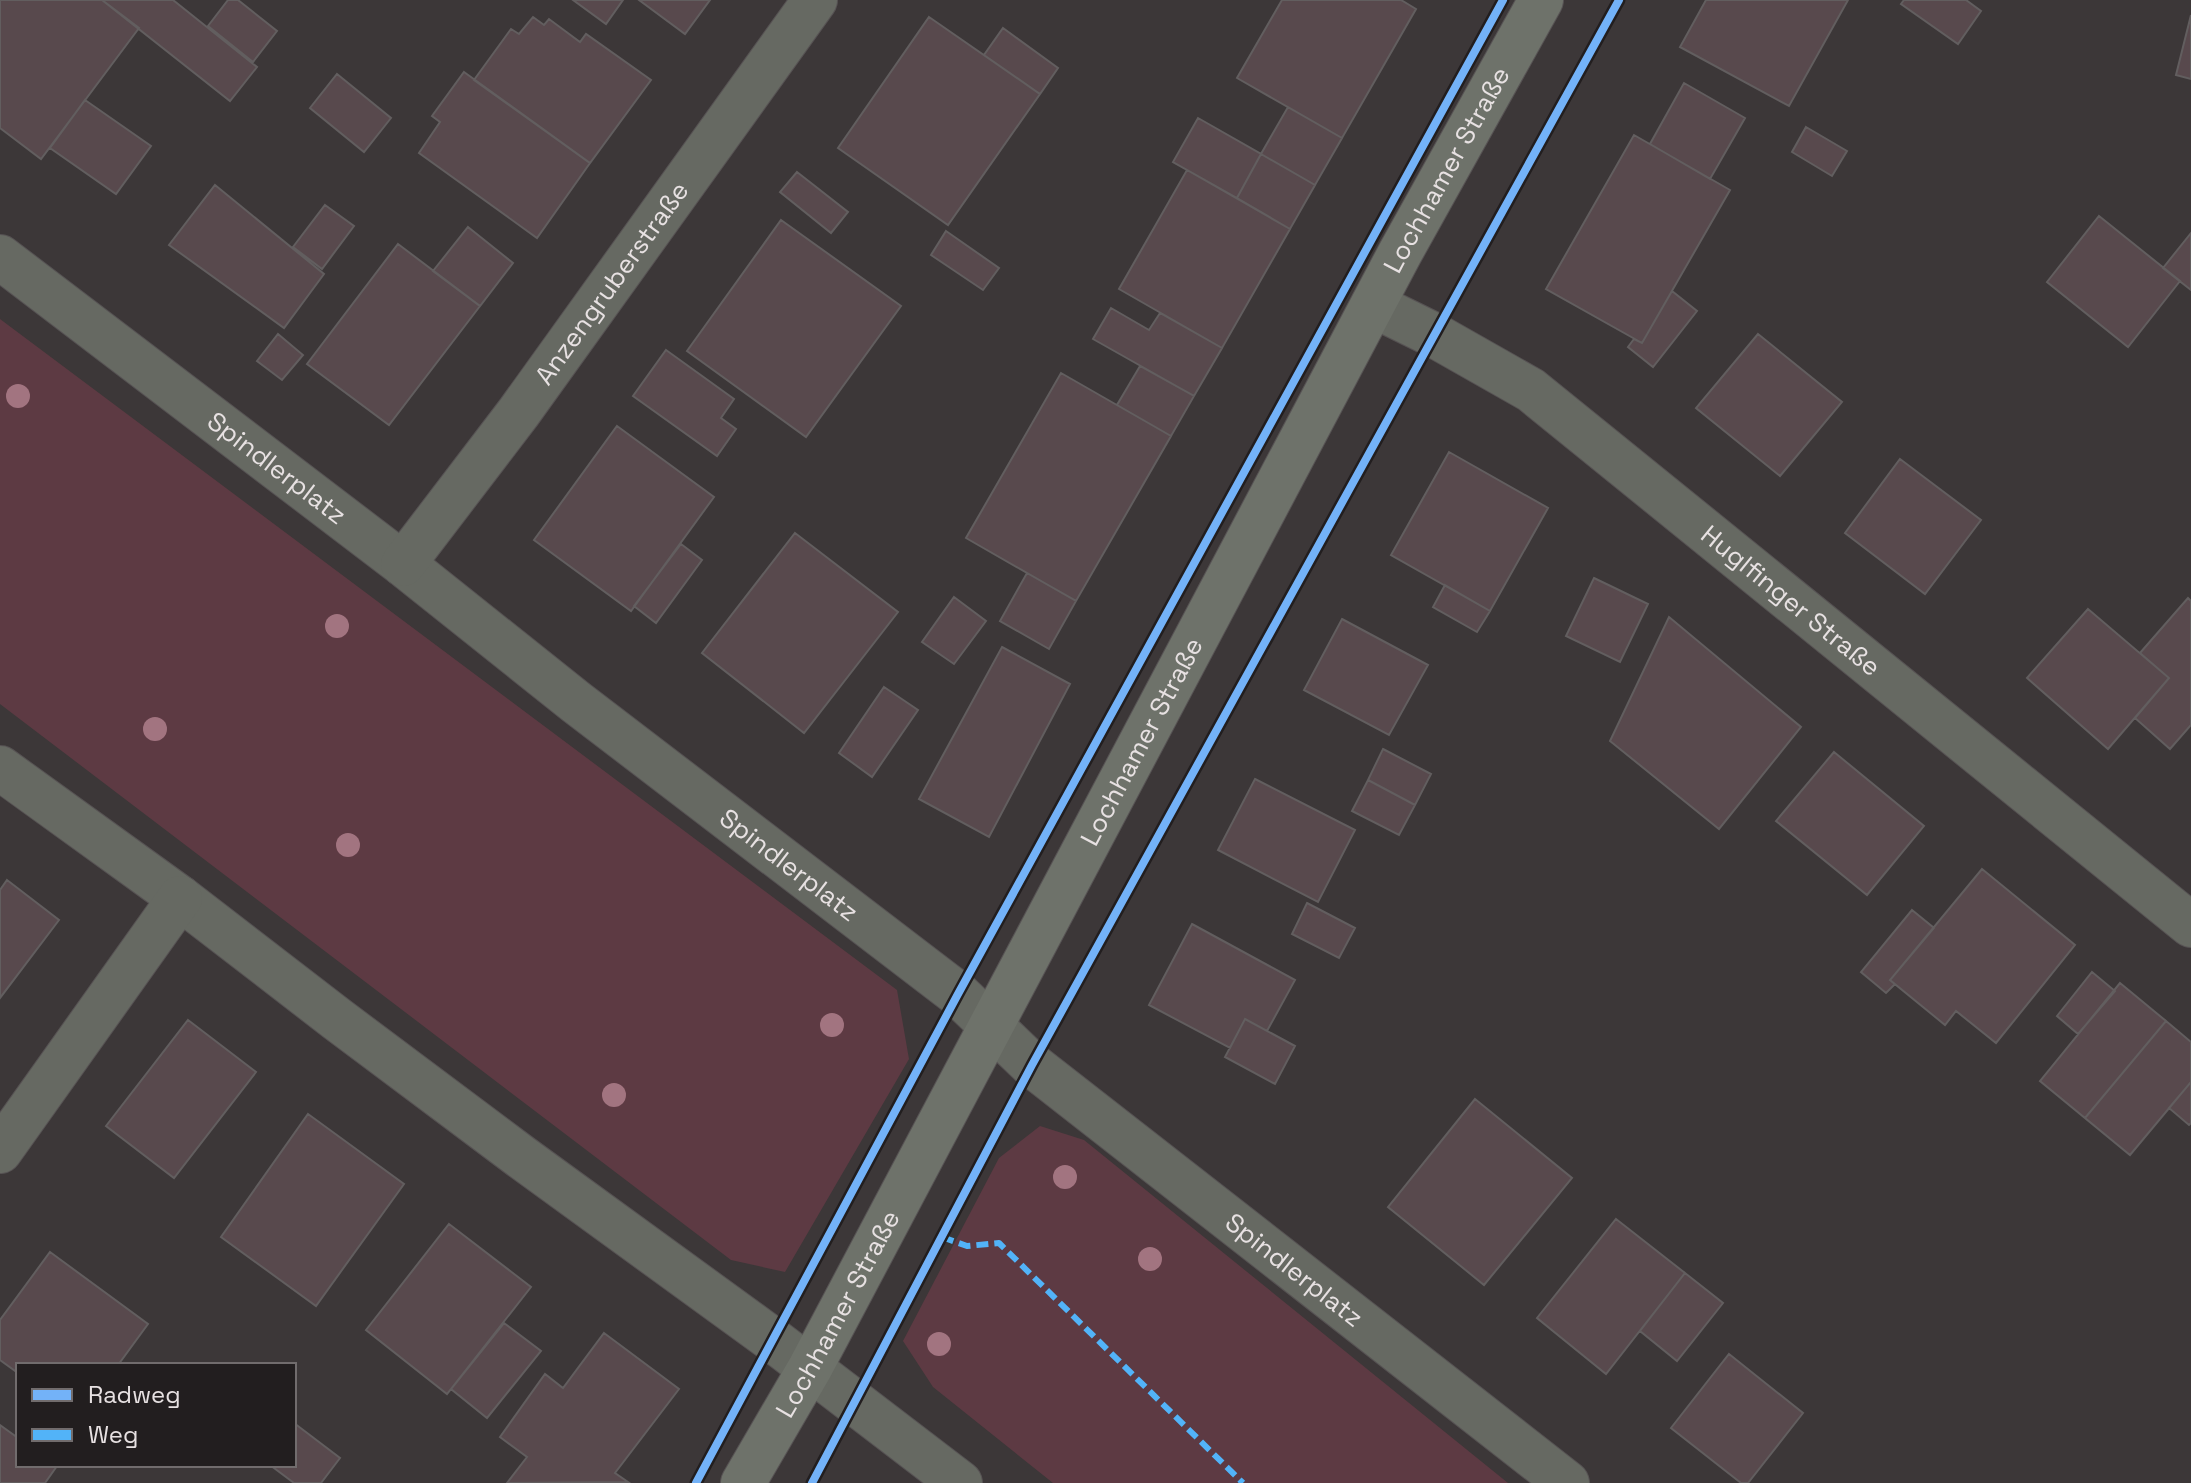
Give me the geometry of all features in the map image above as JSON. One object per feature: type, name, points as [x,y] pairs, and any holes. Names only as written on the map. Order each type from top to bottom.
[{"type":"main road","name":"Lochhamer Straße","points":[[743,1483],[810,1368],[1373,305],[1541,0]]},
{"type":"street","name":"Anzengruberstraße","points":[[403,564],[519,412],[815,0]]},
{"type":"street","name":"Spindlerplatz","points":[[0,257],[403,564],[576,702],[958,994],[1032,1065],[1567,1483]]},
{"type":"street","name":"Huglfinger Straße","points":[[1373,305],[1434,335],[1531,390],[2191,925]]},
{"type":"street","points":[[0,768],[180,898],[361,1038],[810,1368],[960,1483]]},
{"type":"street","points":[[0,1151],[180,898]]},
{"type":"shaded area","points":[[0,319],[897,990],[909,1059],[785,1272],[731,1260],[0,704]]},
{"type":"shaded area","points":[[1040,1126],[1084,1140],[1508,1483],[1053,1483],[933,1387],[903,1341],[999,1158]]},
{"type":"building","points":[[0,0],[102,0],[139,28],[41,159],[0,128]]},
{"type":"building","points":[[102,0],[173,0],[257,67],[230,101]]},
{"type":"building","points":[[228,0],[238,0],[277,31],[253,62],[208,26]]},
{"type":"building","points":[[573,0],[623,0],[606,24]]},
{"type":"building","points":[[639,0],[710,0],[685,34]]},
{"type":"building","points":[[1282,0],[1401,0],[1416,9],[1342,138],[1237,78]]},
{"type":"building","points":[[1706,0],[1848,0],[1789,106],[1680,47]]},
{"type":"building","points":[[1904,0],[1966,0],[1981,11],[1958,44],[1901,4]]},
{"type":"building","points":[[2191,15],[2191,79],[2176,75]]},
{"type":"building","points":[[533,17],[544,25],[549,19],[580,42],[586,34],[651,80],[590,163],[474,80],[511,29],[519,34]]},
{"type":"building","points":[[929,17],[1040,94],[948,225],[838,148]]},
{"type":"building","points":[[1003,28],[1058,68],[1040,94],[984,55]]},
{"type":"building","points":[[464,72],[590,163],[537,238],[419,153],[440,122],[432,116]]},
{"type":"building","points":[[337,74],[391,118],[364,152],[310,108]]},
{"type":"building","points":[[1684,83],[1745,118],[1710,179],[1650,144]]},
{"type":"building","points":[[85,100],[151,146],[116,194],[50,148]]},
{"type":"building","points":[[1288,107],[1342,138],[1315,185],[1261,154]]},
{"type":"building","points":[[1198,118],[1261,154],[1237,198],[1173,162]]},
{"type":"building","points":[[1806,127],[1847,151],[1832,176],[1792,152]]},
{"type":"building","points":[[1634,135],[1730,190],[1642,343],[1546,289]]},
{"type":"building","points":[[1261,154],[1315,185],[1290,229],[1237,198]]},
{"type":"building","points":[[1187,170],[1290,229],[1222,348],[1119,289]]},
{"type":"building","points":[[797,172],[848,212],[831,233],[780,192]]},
{"type":"building","points":[[215,185],[324,274],[284,328],[169,245]]},
{"type":"building","points":[[325,205],[354,226],[322,269],[293,247]]},
{"type":"building","points":[[2099,216],[2180,281],[2128,347],[2047,282]]},
{"type":"building","points":[[781,220],[901,306],[806,437],[687,351]]},
{"type":"building","points":[[468,227],[513,263],[480,306],[433,271]]},
{"type":"building","points":[[946,231],[999,268],[983,290],[931,255]]},
{"type":"building","points":[[2191,233],[2191,290],[2163,268]]},
{"type":"building","points":[[398,244],[480,306],[389,425],[307,364]]},
{"type":"building","points":[[1672,291],[1697,311],[1653,367],[1628,347],[1634,339],[1642,343]]},
{"type":"building","points":[[1111,308],[1149,330],[1160,313],[1222,348],[1194,396],[1093,339]]},
{"type":"building","points":[[278,334],[303,355],[282,380],[257,361]]},
{"type":"building","points":[[1758,334],[1842,402],[1780,476],[1696,408]]},
{"type":"building","points":[[666,350],[734,399],[721,418],[736,429],[717,456],[633,396]]},
{"type":"building","points":[[1140,366],[1194,396],[1171,436],[1117,405]]},
{"type":"building","points":[[1061,373],[1171,436],[1076,601],[966,538]]},
{"type":"building","points":[[617,426],[714,497],[631,611],[534,540]]},
{"type":"building","points":[[1449,452],[1548,508],[1490,611],[1391,555]]},
{"type":"building","points":[[1900,459],[1981,520],[1925,594],[1845,533]]},
{"type":"building","points":[[795,533],[898,612],[804,733],[702,653]]},
{"type":"building","points":[[681,544],[702,560],[656,623],[634,606]]},
{"type":"building","points":[[1027,573],[1076,601],[1049,649],[1000,621]]},
{"type":"building","points":[[1594,578],[1648,604],[1620,662],[1566,636]]},
{"type":"building","points":[[1445,585],[1490,611],[1477,632],[1433,607]]},
{"type":"building","points":[[954,597],[986,621],[954,664],[922,642]]},
{"type":"building","points":[[2188,598],[2191,601],[2191,725],[2170,749],[2135,718],[2169,678],[2140,653]]},
{"type":"building","points":[[2088,609],[2169,678],[2108,749],[2027,678]]},
{"type":"building","points":[[1669,617],[1801,727],[1719,829],[1610,741]]},
{"type":"building","points":[[1342,619],[1428,665],[1389,735],[1304,690]]},
{"type":"building","points":[[1002,647],[1070,684],[989,837],[919,799]]},
{"type":"building","points":[[884,687],[918,710],[872,777],[839,753]]},
{"type":"building","points":[[1383,749],[1431,774],[1415,805],[1368,780]]},
{"type":"building","points":[[1834,752],[1924,826],[1867,895],[1776,821]]},
{"type":"building","points":[[1255,779],[1355,830],[1318,902],[1218,850]]},
{"type":"building","points":[[1368,780],[1415,805],[1399,835],[1352,811]]},
{"type":"building","points":[[1982,869],[2075,945],[1996,1043],[1956,1011],[1945,1025],[1890,980]]},
{"type":"building","points":[[7,880],[59,920],[0,998],[0,890]]},
{"type":"building","points":[[1307,903],[1355,928],[1339,958],[1292,934]]},
{"type":"building","points":[[1912,910],[1934,928],[1890,980],[1895,984],[1886,993],[1861,972]]},
{"type":"building","points":[[1192,924],[1295,980],[1267,1031],[1245,1019],[1230,1048],[1149,1005]]},
{"type":"building","points":[[2092,972],[2115,991],[2078,1034],[2057,1016]]},
{"type":"building","points":[[2120,983],[2166,1021],[2085,1118],[2040,1081]]},
{"type":"building","points":[[1245,1019],[1295,1046],[1275,1084],[1225,1057]]},
{"type":"building","points":[[188,1020],[256,1072],[174,1178],[106,1126]]},
{"type":"building","points":[[2166,1021],[2191,1042],[2191,1082],[2130,1155],[2085,1118]]},
{"type":"building","points":[[2191,1082],[2191,1123],[2189,1125],[2169,1108]]},
{"type":"building","points":[[1475,1099],[1572,1178],[1484,1285],[1388,1207]]},
{"type":"building","points":[[308,1114],[404,1184],[316,1306],[221,1237]]},
{"type":"building","points":[[1616,1219],[1685,1273],[1606,1374],[1537,1318]]},
{"type":"building","points":[[449,1224],[531,1287],[447,1394],[366,1330]]},
{"type":"building","points":[[50,1252],[148,1324],[119,1363],[16,1363],[16,1372],[0,1360],[0,1320]]},
{"type":"building","points":[[1685,1273],[1723,1303],[1677,1361],[1640,1331]]},
{"type":"building","points":[[504,1323],[541,1351],[487,1418],[451,1389]]},
{"type":"building","points":[[604,1333],[679,1389],[615,1473],[628,1482],[507,1483],[527,1457],[500,1437],[545,1374],[563,1388]]},
{"type":"building","points":[[1729,1354],[1803,1413],[1748,1483],[1741,1483],[1671,1428]]},
{"type":"building","points":[[0,1425],[16,1437],[16,1467],[56,1467],[45,1483],[0,1483]]},
{"type":"building","points":[[296,1425],[340,1458],[321,1483],[294,1483],[273,1467],[296,1467]]},
{"type":"marked path","points":[[942,1237],[967,1246],[999,1243],[1243,1483]]},
{"type":"cycle path","points":[[696,1483],[958,994],[1503,0]]},
{"type":"cycle path","points":[[812,1483],[1032,1065],[1619,0]]}]
